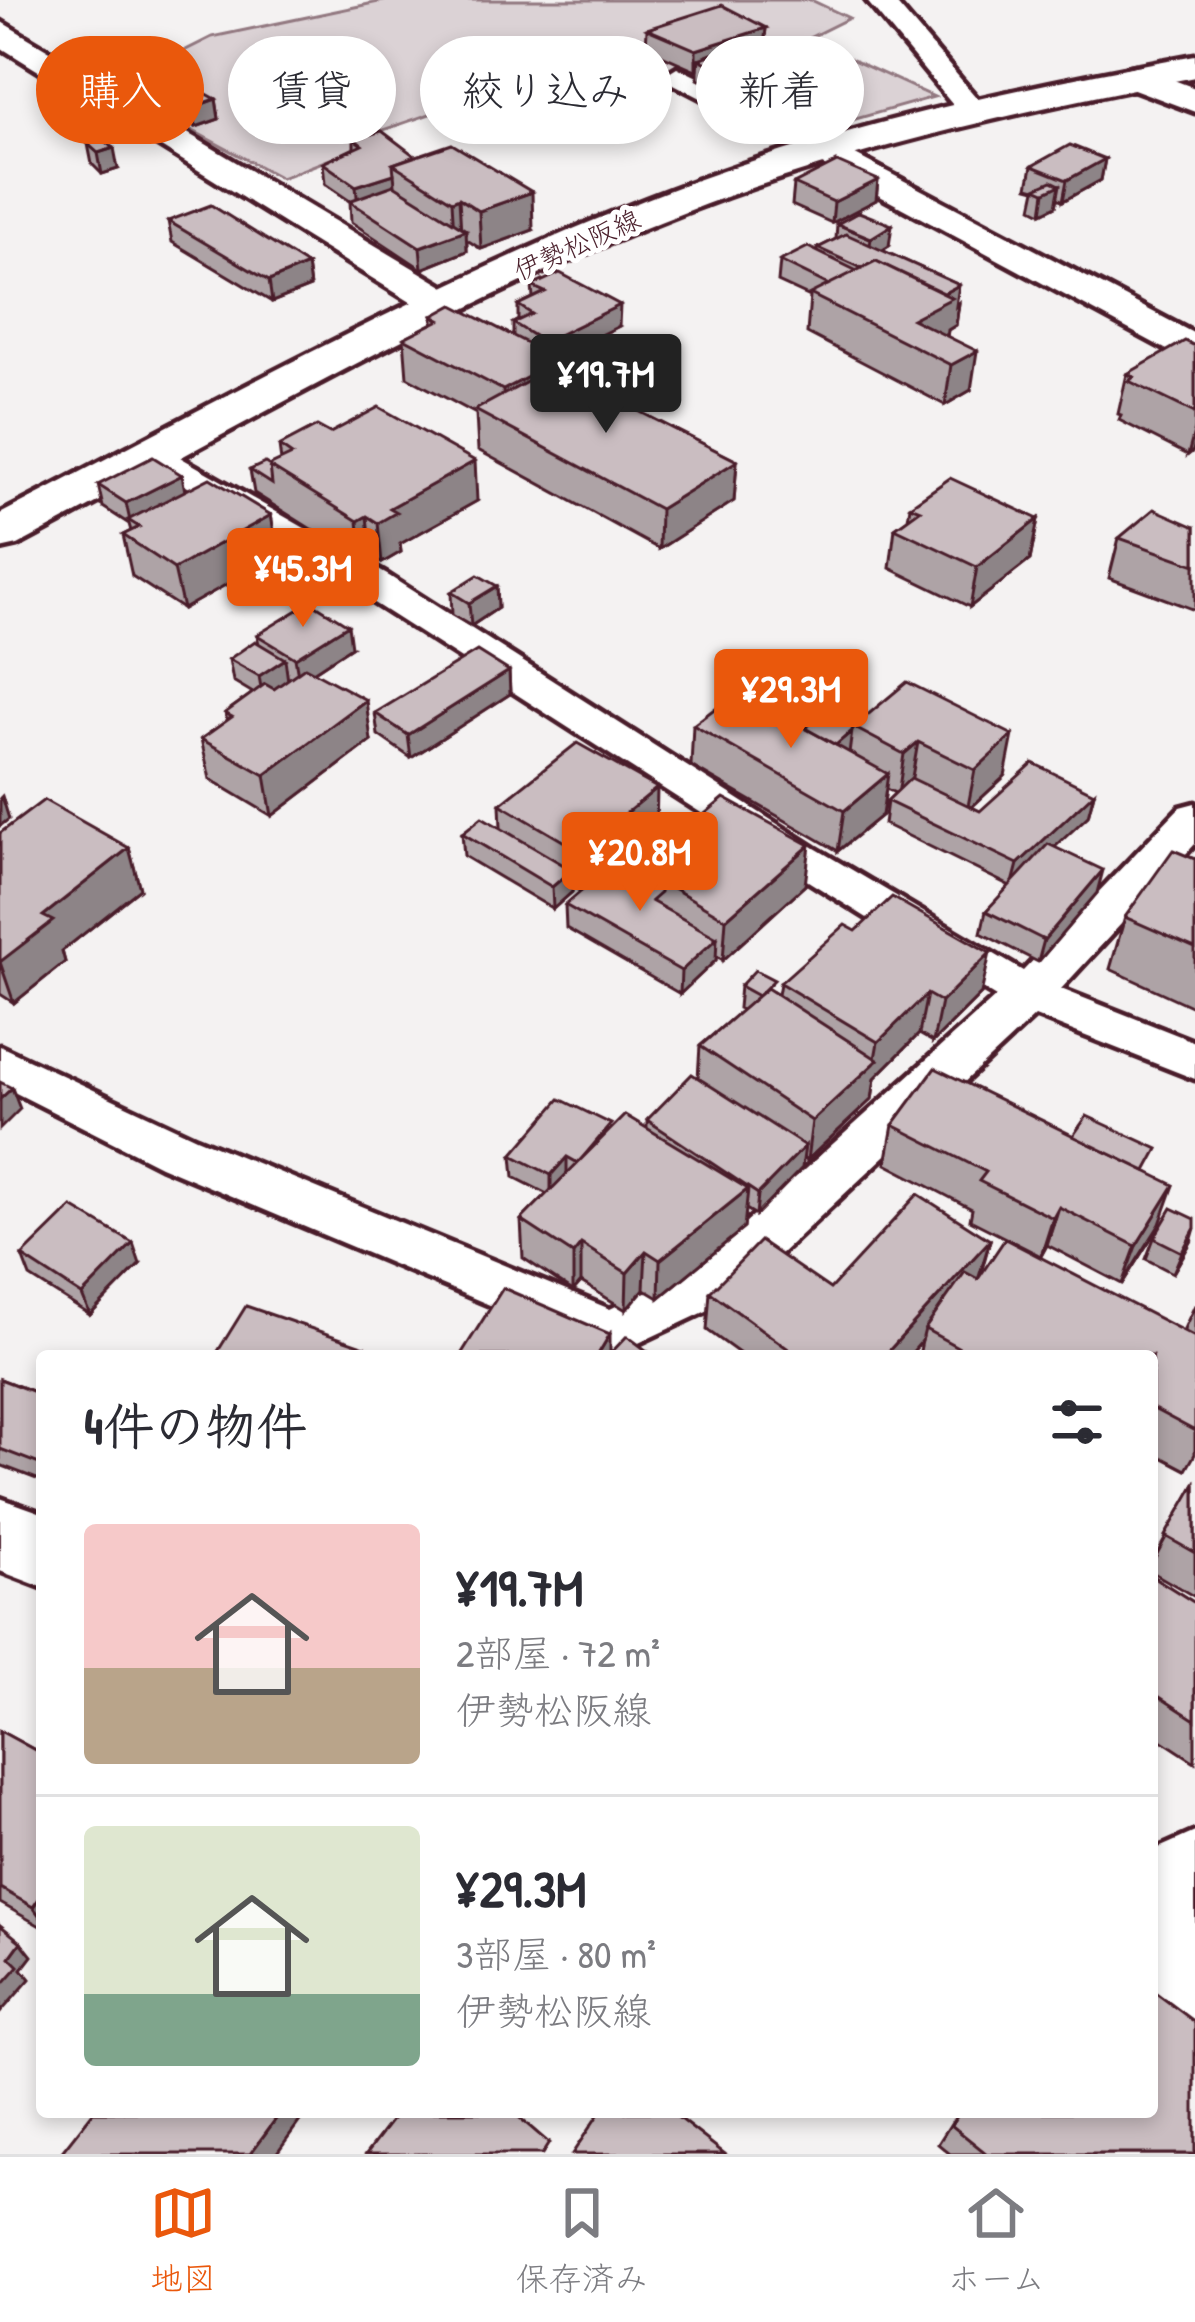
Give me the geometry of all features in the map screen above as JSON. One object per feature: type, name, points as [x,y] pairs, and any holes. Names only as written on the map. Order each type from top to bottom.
[{"type":"street","points":[[0,32],[445,305]]},
{"type":"street","name":"伊勢松阪線","points":[[0,534],[445,305],[586,238],[825,151],[972,110],[1195,66]]},
{"type":"street","points":[[1136,76],[1195,101]]},
{"type":"street","points":[[825,151],[1195,352]]},
{"type":"street","points":[[0,1534],[36,1548]]},
{"type":"street","points":[[1158,1897],[1195,1877]]},
{"type":"street","points":[[1158,1933],[1195,1983]]},
{"type":"lane","points":[[879,0],[972,110]]},
{"type":"lane","points":[[677,75],[825,151]]},
{"type":"lane","points":[[157,454],[376,584],[800,859],[1028,995],[1195,1061]]},
{"type":"lane","points":[[0,1064],[178,1152],[611,1333],[712,1284],[1028,995],[1195,817]]},
{"type":"shaded area","points":[[388,0],[811,0],[849,18],[813,36],[696,36],[696,92],[672,83],[672,36],[420,36],[420,117],[396,126],[396,36],[228,36],[228,144],[367,145],[281,178],[204,137],[204,41]]},
{"type":"shaded area","points":[[864,65],[934,97],[864,117]]},
{"type":"building","points":[[722,5],[766,28],[741,36],[696,36],[696,50],[647,29]]},
{"type":"building","points":[[396,142],[415,156],[393,164],[394,174],[356,186],[323,163],[362,145]]},
{"type":"building","points":[[88,144],[114,148],[98,153]]},
{"type":"building","points":[[452,144],[532,192],[479,211],[459,198],[452,201],[393,164]]},
{"type":"building","points":[[1070,145],[1105,159],[1067,180],[1032,166]]},
{"type":"building","points":[[837,162],[878,180],[834,202],[794,184]]},
{"type":"building","points":[[1052,181],[1060,185],[1045,192],[1036,188]]},
{"type":"building","points":[[394,185],[466,230],[420,247],[349,201]]},
{"type":"building","points":[[211,205],[307,265],[269,281],[168,221]]},
{"type":"building","points":[[859,212],[892,225],[871,238],[837,224]]},
{"type":"building","points":[[846,234],[959,285],[944,293],[876,261],[862,268],[818,248]]},
{"type":"building","points":[[808,247],[857,271],[829,285],[780,261]]},
{"type":"building","points":[[876,261],[952,298],[912,319],[977,351],[951,365],[810,294]]},
{"type":"building","points":[[560,273],[620,305],[544,342],[513,323],[532,314],[518,305],[545,292],[532,286]]},
{"type":"building","points":[[453,305],[560,360],[503,390],[404,338],[440,320],[433,316]]},
{"type":"building","points":[[1185,341],[1195,346],[1195,413],[1129,381],[1134,377],[1127,374]]},
{"type":"building","points":[[562,363],[602,383],[593,388],[737,461],[660,509],[475,410]]},
{"type":"building","points":[[379,407],[475,461],[390,508],[397,512],[378,523],[367,516],[358,521],[269,466],[292,455],[279,446],[317,426],[330,433]]},
{"type":"building","points":[[153,457],[182,475],[126,503],[98,485]]},
{"type":"building","points":[[265,463],[270,466],[272,484],[250,470]]},
{"type":"building","points":[[210,478],[271,515],[174,569],[123,535],[139,527],[128,520]]},
{"type":"building","points":[[950,478],[1038,519],[977,567],[895,528],[920,510],[910,506]]},
{"type":"building","points":[[1154,509],[1195,527],[1195,565],[1119,538]]},
{"type":"building","points":[[478,575],[497,586],[469,603],[451,592]]},
{"type":"building","points":[[311,602],[348,625],[295,658],[257,635]]},
{"type":"building","points":[[255,641],[285,659],[259,676],[229,659]]},
{"type":"building","points":[[477,651],[509,671],[408,735],[375,713]]},
{"type":"building","points":[[305,667],[366,700],[265,775],[201,739],[232,717],[225,713],[265,684],[274,689]]},
{"type":"building","points":[[907,682],[1013,735],[975,770],[918,742],[904,754],[853,727]]},
{"type":"building","points":[[738,691],[888,774],[844,811],[693,725]]},
{"type":"building","points":[[833,706],[861,720],[836,745],[805,728]]},
{"type":"building","points":[[577,743],[657,788],[580,851],[500,804]]},
{"type":"building","points":[[1033,763],[1094,793],[1018,864],[887,801],[911,778],[980,811]]},
{"type":"building","points":[[724,798],[810,845],[726,919],[661,881],[689,858],[672,841]]},
{"type":"building","points":[[44,800],[129,848],[43,916],[53,921],[0,962],[0,833]]},
{"type":"building","points":[[482,817],[572,870],[552,887],[462,833]]},
{"type":"building","points":[[1048,844],[1103,870],[1044,940],[986,911]]},
{"type":"building","points":[[1173,850],[1195,859],[1195,948],[1125,917]]},
{"type":"building","points":[[621,857],[663,880],[660,893],[651,901],[717,938],[681,971],[565,905]]},
{"type":"building","points":[[892,897],[990,953],[941,1002],[927,994],[878,1042],[780,983],[845,925],[856,931]]},
{"type":"building","points":[[755,970],[774,980],[758,996],[740,986]]},
{"type":"building","points":[[767,988],[878,1060],[812,1121],[700,1046]]},
{"type":"building","points":[[935,1068],[1174,1185],[1136,1246],[1059,1207],[1053,1218],[979,1181],[986,1172],[893,1125]]},
{"type":"building","points":[[692,1074],[805,1146],[758,1194],[647,1120]]},
{"type":"building","points":[[0,1082],[12,1088],[0,1099]]},
{"type":"building","points":[[560,1099],[611,1124],[578,1163],[567,1157],[551,1175],[512,1155]]},
{"type":"building","points":[[625,1115],[748,1189],[660,1260],[646,1251],[627,1273],[581,1244],[573,1254],[521,1220]]},
{"type":"building","points":[[1087,1116],[1158,1149],[1146,1171],[1073,1136]]},
{"type":"building","points":[[918,1194],[990,1240],[889,1350],[790,1350],[710,1292],[760,1241],[830,1289]]},
{"type":"building","points":[[72,1207],[133,1243],[82,1295],[22,1256]]},
{"type":"building","points":[[1172,1208],[1195,1219],[1182,1252],[1154,1238]]},
{"type":"building","points":[[1005,1239],[1195,1337],[1195,1431],[1158,1411],[1158,1350],[963,1350],[925,1329],[965,1272],[978,1279]]},
{"type":"building","points":[[503,1288],[610,1334],[601,1350],[464,1350]]},
{"type":"building","points":[[246,1306],[374,1350],[219,1350]]},
{"type":"building","points":[[627,1336],[646,1350],[614,1350]]},
{"type":"building","points":[[0,1379],[36,1393],[36,1463],[0,1449]]},
{"type":"building","points":[[1195,1484],[1195,1553],[1165,1536]]},
{"type":"building","points":[[1158,1580],[1195,1603],[1195,1720],[1158,1696]]},
{"type":"building","points":[[0,1731],[36,1751],[36,1903],[33,1907],[0,1888]]},
{"type":"building","points":[[0,1925],[21,1942],[10,1957],[19,1966],[0,1987]]},
{"type":"building","points":[[1158,1994],[1195,2022],[1195,2154],[987,2154],[951,2125],[955,2118],[1158,2118]]},
{"type":"building","points":[[88,2118],[277,2118],[250,2154],[60,2154]]},
{"type":"building","points":[[393,2118],[520,2118],[549,2143],[542,2154],[366,2154]]},
{"type":"building","points":[[596,2118],[679,2118],[725,2154],[572,2154]]}]
